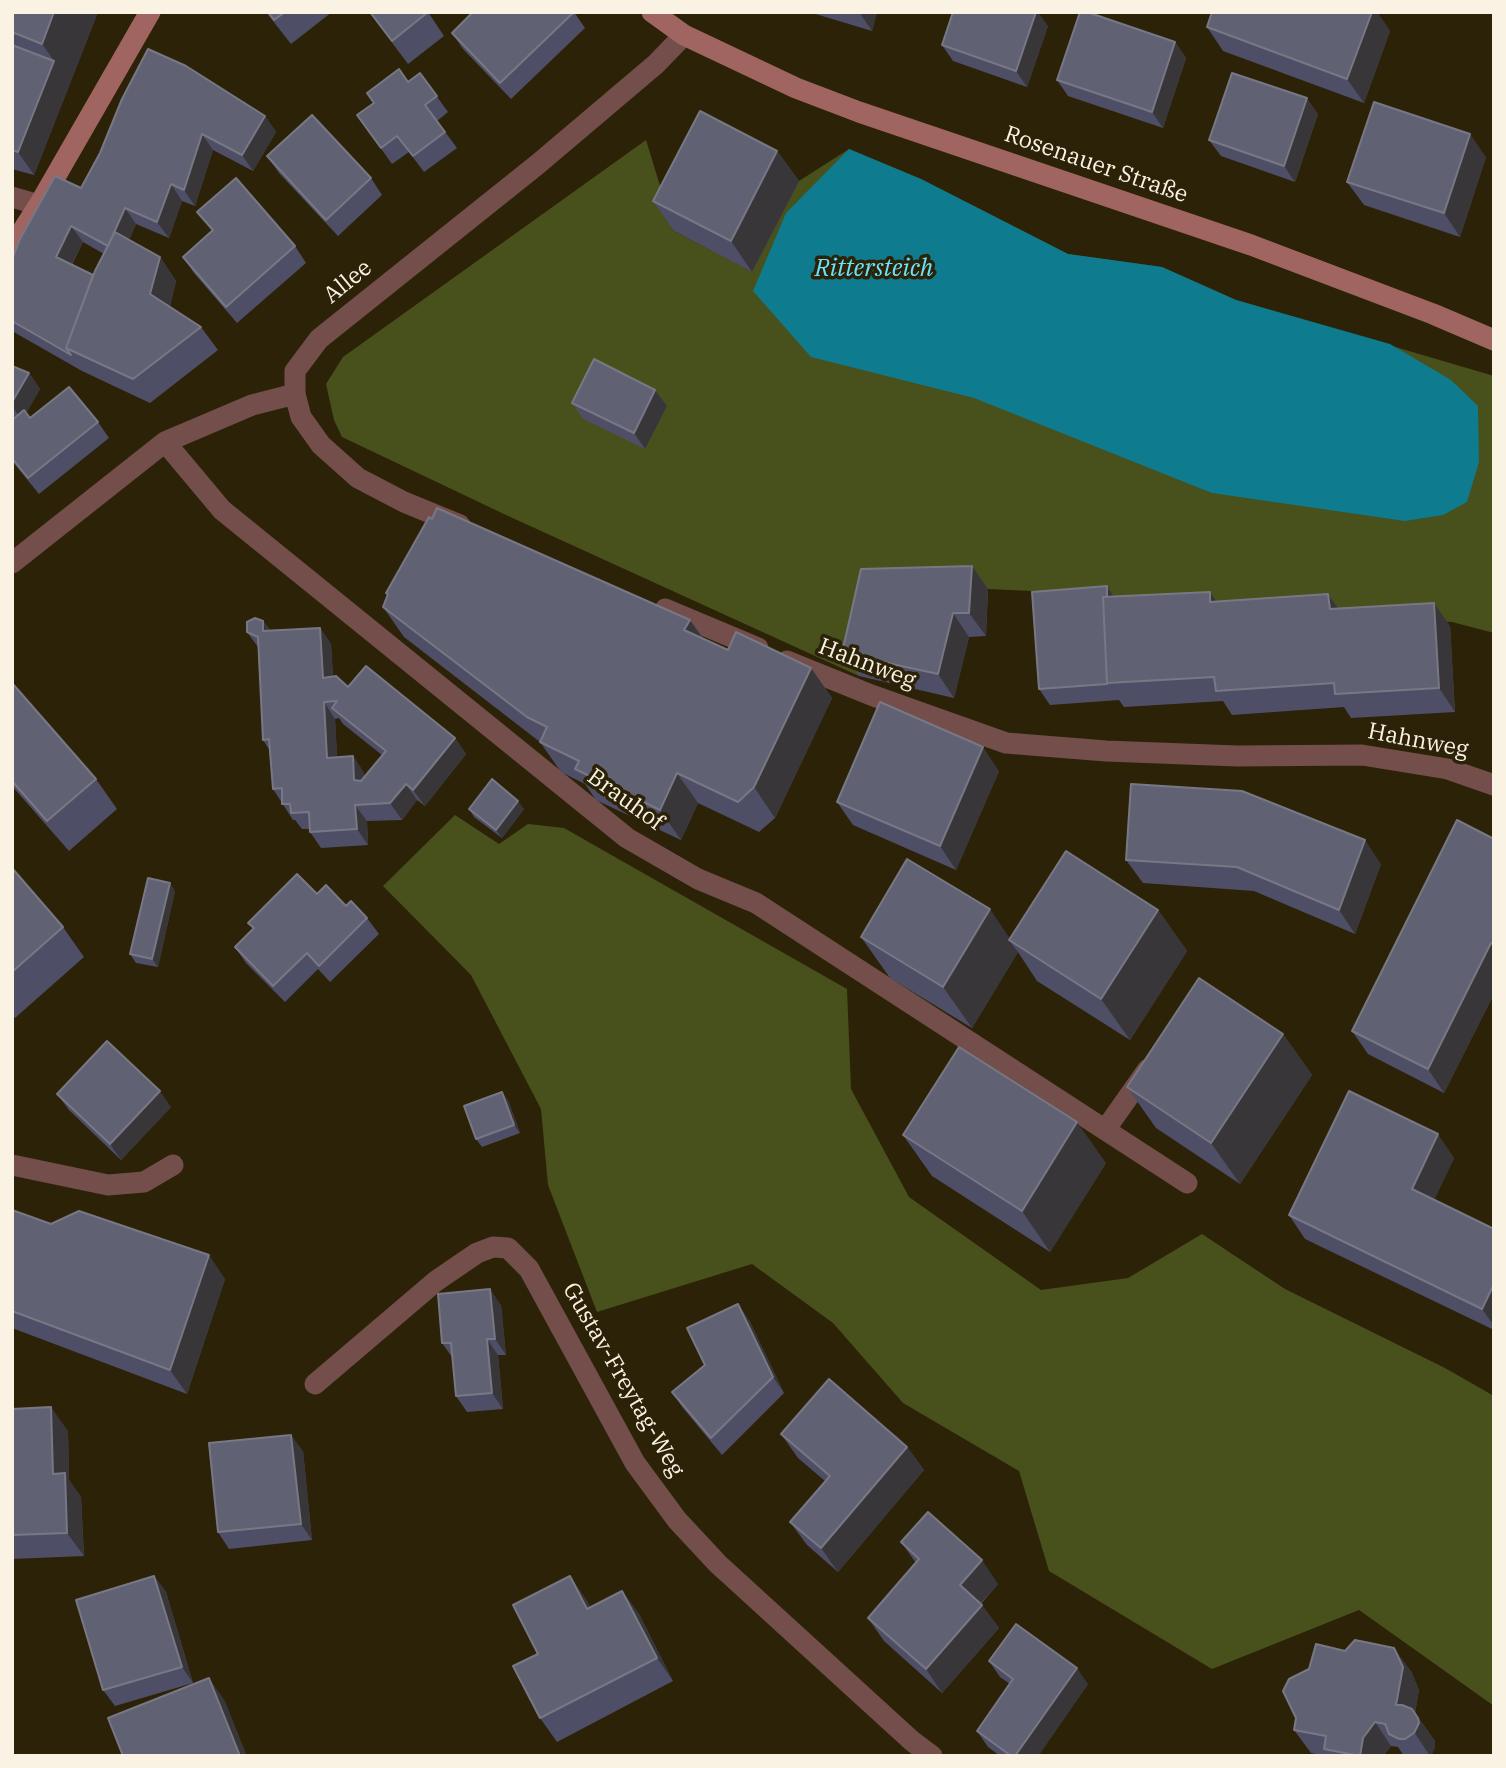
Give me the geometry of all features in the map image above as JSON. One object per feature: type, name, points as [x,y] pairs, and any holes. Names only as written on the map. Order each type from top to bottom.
[{"type":"street","points":[[12,247],[150,12]]},
{"type":"street","points":[[652,12],[684,35]]},
{"type":"street","name":"Rosenauer Straße","points":[[684,35],[796,88],[859,113],[1251,245],[1494,340]]},
{"type":"street","name":"Allee","points":[[295,394],[295,371],[319,339],[538,164],[656,64],[684,35]]},
{"type":"street","points":[[12,197],[38,205]]},
{"type":"street","points":[[12,563],[165,442],[252,405],[295,394],[301,417],[321,445],[358,478],[404,502],[475,531]]},
{"type":"street","name":"Brauhof","points":[[165,442],[222,510],[626,838],[698,879],[756,903],[1187,1183]]},
{"type":"street","name":"Hahnweg","points":[[640,599],[871,695],[1006,743],[1106,751],[1237,756],[1362,755],[1448,769],[1494,785]]},
{"type":"street","points":[[1105,1130],[1158,1053]]},
{"type":"street","points":[[12,1165],[108,1185],[144,1182],[173,1165]]},
{"type":"street","name":"Gustav-Freytag-Weg","points":[[315,1384],[436,1281],[477,1253],[492,1247],[508,1248],[529,1269],[635,1463],[677,1520],[718,1564],[912,1741],[932,1756]]},
{"type":"green space","points":[[646,140],[674,231],[751,271],[799,181],[849,149],[921,179],[1068,254],[1162,267],[1236,300],[1494,376],[1494,633],[1452,622],[1075,593],[988,589],[859,676],[342,437],[334,420],[326,384],[343,357]]},
{"type":"green space","points":[[455,815],[499,844],[528,824],[564,828],[847,989],[851,1089],[909,1197],[1041,1290],[1128,1278],[1202,1234],[1285,1289],[1445,1368],[1494,1396],[1494,1706],[1359,1610],[1212,1669],[1049,1571],[1019,1471],[903,1403],[833,1323],[752,1264],[597,1312],[548,1185],[541,1109],[471,975],[383,886]]},
{"type":"water","name":"Rittersteich","points":[[849,149],[921,179],[1068,254],[1162,267],[1236,300],[1390,344],[1451,380],[1478,406],[1479,462],[1467,502],[1443,515],[1405,521],[1212,493],[974,398],[811,357],[753,291],[786,213]]},
{"type":"building","points":[[12,12],[54,12],[42,44],[12,32]]},
{"type":"building","points":[[268,12],[285,12],[274,20]]},
{"type":"building","points":[[370,12],[428,12],[392,41]]},
{"type":"building","points":[[473,12],[574,12],[500,83],[452,33]]},
{"type":"building","points":[[953,12],[1036,12],[1016,71],[942,45]]},
{"type":"building","points":[[1080,12],[1087,12],[1175,42],[1152,112],[1057,80]]},
{"type":"building","points":[[1212,12],[1372,12],[1347,79],[1207,27]]},
{"type":"building","points":[[12,45],[54,61],[18,152],[12,150]]},
{"type":"building","points":[[148,49],[186,66],[265,116],[242,155],[202,134],[184,190],[171,184],[157,222],[125,208],[108,246],[71,226],[56,257],[93,275],[66,348],[71,355],[12,321],[12,260],[20,239],[55,176],[81,188]]},
{"type":"building","points":[[399,69],[408,82],[420,73],[437,96],[425,105],[445,132],[413,156],[397,136],[381,148],[357,115],[374,103],[367,93]]},
{"type":"building","points":[[1232,73],[1307,98],[1284,166],[1209,140]]},
{"type":"building","points":[[1374,102],[1470,134],[1444,213],[1347,182]]},
{"type":"building","points":[[700,111],[777,151],[731,241],[653,201]]},
{"type":"building","points":[[312,115],[371,178],[326,220],[267,156]]},
{"type":"building","points":[[236,178],[295,246],[226,307],[183,257],[213,230],[197,212]]},
{"type":"building","points":[[115,232],[160,257],[150,294],[201,327],[133,379],[66,348],[95,271]]},
{"type":"building","points":[[594,359],[655,390],[634,433],[572,403]]},
{"type":"building","points":[[12,366],[29,373],[12,402]]},
{"type":"building","points":[[69,387],[98,422],[28,478],[12,458],[12,420],[24,410],[30,418]]},
{"type":"building","points":[[437,508],[690,620],[684,630],[728,650],[736,632],[811,668],[754,787],[738,802],[677,773],[660,810],[575,769],[579,761],[540,742],[547,727],[527,717],[383,607],[388,594],[386,593],[429,517],[432,519]]},
{"type":"building","points":[[972,566],[969,613],[953,613],[938,674],[842,653],[861,569]]},
{"type":"building","points":[[1107,586],[1107,597],[1103,597],[1107,684],[1039,689],[1032,592]]},
{"type":"building","points":[[1210,592],[1210,602],[1328,594],[1330,609],[1434,603],[1439,688],[1335,694],[1334,683],[1216,691],[1214,677],[1107,683],[1103,597]]},
{"type":"building","points":[[255,618],[263,621],[263,631],[320,628],[323,678],[336,676],[348,687],[366,666],[455,738],[413,790],[406,784],[390,803],[355,805],[357,829],[310,832],[309,812],[291,813],[290,804],[282,804],[282,788],[273,789],[269,739],[263,740],[258,637],[247,632],[247,622]],"holes":[[[337,701],[332,708],[386,751],[361,781],[354,780],[353,756],[327,758],[324,702]]]},
{"type":"building","points":[[12,683],[96,779],[47,821],[12,781]]},
{"type":"building","points":[[880,702],[983,747],[940,846],[837,802]]},
{"type":"building","points":[[492,779],[518,801],[496,830],[469,809]]},
{"type":"building","points":[[1131,784],[1242,791],[1365,840],[1339,910],[1237,867],[1126,860]]},
{"type":"building","points":[[1457,820],[1494,839],[1494,944],[1491,943],[1428,1069],[1352,1031]]},
{"type":"building","points":[[1066,851],[1158,910],[1101,999],[1009,940]]},
{"type":"building","points":[[907,859],[990,909],[943,987],[861,937]]},
{"type":"building","points":[[12,868],[63,927],[12,972]]},
{"type":"building","points":[[297,874],[317,894],[326,885],[346,906],[351,901],[367,918],[319,966],[307,953],[273,986],[235,947],[254,928],[248,923]]},
{"type":"building","points":[[148,878],[170,883],[152,959],[130,954]]},
{"type":"building","points":[[1199,978],[1283,1034],[1211,1143],[1127,1087]]},
{"type":"building","points":[[107,1041],[160,1091],[110,1144],[57,1094]]},
{"type":"building","points":[[959,1047],[1077,1122],[1022,1211],[903,1135]]},
{"type":"building","points":[[1349,1091],[1438,1134],[1412,1189],[1494,1229],[1494,1284],[1482,1309],[1289,1215]]},
{"type":"building","points":[[502,1092],[514,1125],[476,1139],[464,1106]]},
{"type":"building","points":[[12,1210],[51,1224],[79,1211],[209,1255],[170,1370],[12,1311]]},
{"type":"building","points":[[490,1289],[495,1339],[487,1339],[492,1393],[456,1396],[451,1343],[442,1343],[438,1294]]},
{"type":"building","points":[[738,1304],[773,1377],[711,1438],[672,1392],[705,1365],[687,1328]]},
{"type":"building","points":[[829,1379],[907,1447],[821,1548],[790,1522],[830,1476],[781,1434]]},
{"type":"building","points":[[51,1407],[53,1474],[65,1473],[67,1533],[12,1535],[12,1409]]},
{"type":"building","points":[[291,1435],[301,1524],[218,1532],[209,1443]]},
{"type":"building","points":[[928,1512],[982,1560],[960,1585],[982,1605],[926,1669],[868,1618],[919,1559],[901,1542]]},
{"type":"building","points":[[154,1576],[182,1667],[103,1690],[76,1600]]},
{"type":"building","points":[[570,1576],[587,1609],[622,1591],[657,1658],[540,1718],[513,1666],[538,1654],[513,1605]]},
{"type":"building","points":[[1016,1624],[1077,1668],[1015,1756],[1011,1756],[977,1731],[1013,1679],[989,1661]]},
{"type":"building","points":[[1355,1640],[1394,1648],[1403,1667],[1396,1705],[1412,1709],[1419,1723],[1414,1733],[1405,1739],[1399,1739],[1389,1734],[1385,1724],[1375,1722],[1363,1738],[1360,1756],[1324,1749],[1326,1736],[1294,1730],[1296,1718],[1283,1691],[1289,1679],[1309,1669],[1316,1644],[1345,1651]]},
{"type":"building","points":[[209,1678],[240,1756],[123,1756],[108,1718]]}]
